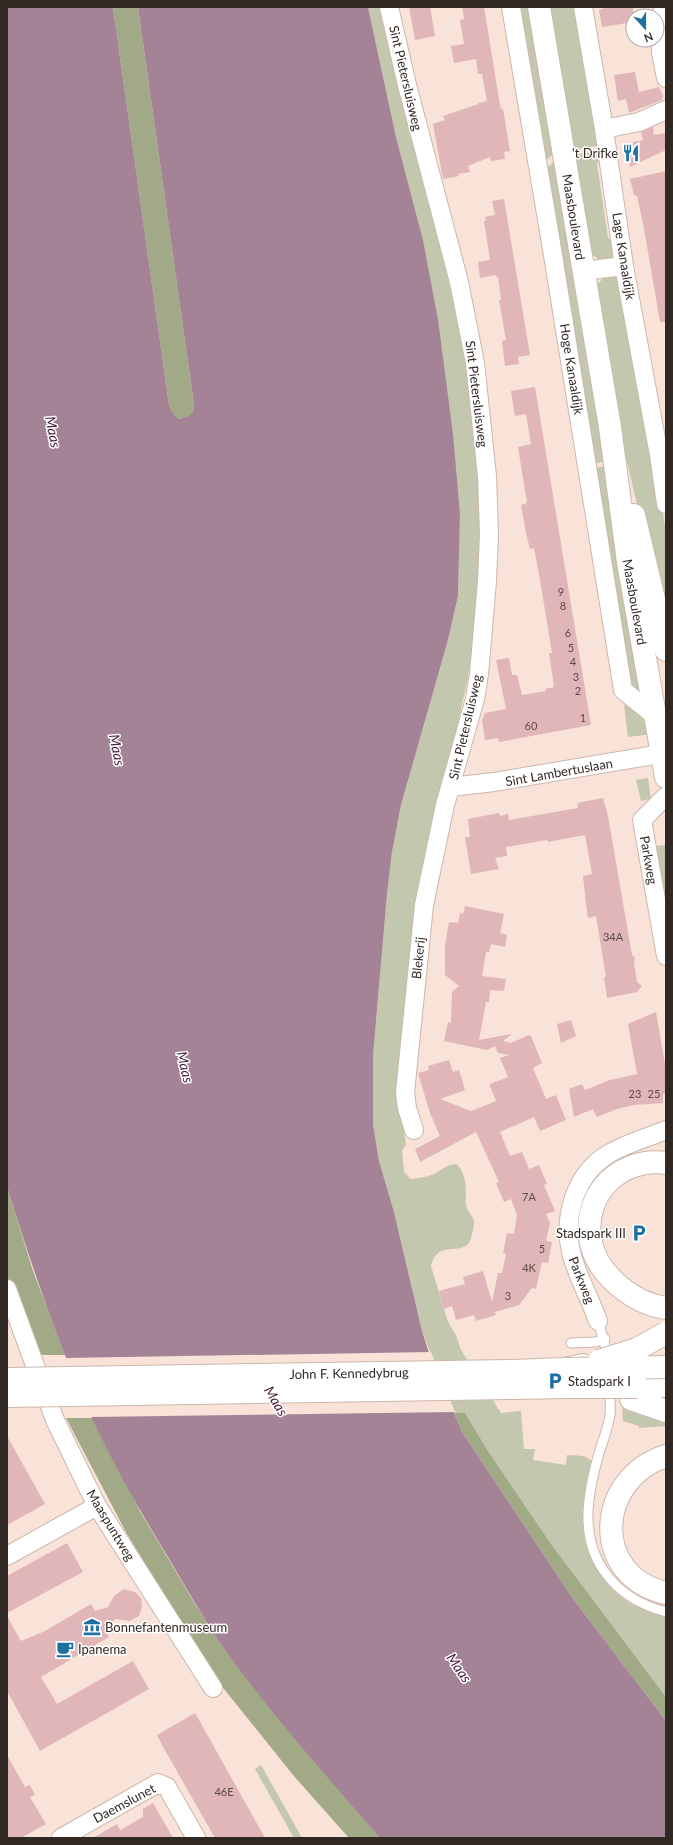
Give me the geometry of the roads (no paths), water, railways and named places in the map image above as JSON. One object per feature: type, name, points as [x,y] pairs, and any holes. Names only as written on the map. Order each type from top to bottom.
[{"type":"main road","name":"Maasboulevard","points":[[539,7],[610,427],[628,562],[655,716],[664,754],[666,777]]},
{"type":"main road","name":"Maasboulevard","points":[[610,427],[645,559],[666,650]]},
{"type":"main road","points":[[666,1163],[642,1163],[629,1167],[617,1173],[602,1188],[595,1200],[590,1224],[590,1239],[595,1253],[609,1274],[625,1290],[640,1300],[666,1308]]},
{"type":"main road","points":[[565,1378],[627,1353],[666,1333]]},
{"type":"main road","name":"John F. Kennedybrug","points":[[7,1396],[565,1378],[666,1367]]},
{"type":"main road","points":[[565,1378],[666,1411]]},
{"type":"main road","name":"John F. Kennedybrug","points":[[7,1379],[565,1378],[666,1386]]},
{"type":"main road","points":[[666,1456],[644,1466],[626,1483],[615,1503],[611,1526],[615,1549],[628,1572],[640,1583],[666,1593]]},
{"type":"street","name":"Sint Pietersluisweg","points":[[389,7],[409,93],[459,282],[475,363],[487,476],[489,534],[482,645],[474,699],[451,787]]},
{"type":"street","name":"Hoge Kanaaldijk","points":[[511,7],[555,264],[624,690],[655,716]]},
{"type":"street","name":"Lage Kanaaldijk","points":[[583,7],[604,129],[624,266],[662,454],[666,504]]},
{"type":"street","points":[[663,7],[662,52],[666,78]]},
{"type":"street","points":[[604,129],[639,122],[666,110]]},
{"type":"street","points":[[583,271],[624,266]]},
{"type":"street","name":"Sint Lambertuslaan","points":[[451,787],[494,782],[664,754]]},
{"type":"street","name":"Blekerij","points":[[414,1130],[406,1108],[405,1093],[424,905],[445,805],[451,787]]},
{"type":"street","name":"Parkweg","points":[[666,796],[642,820],[666,956]]},
{"type":"street","name":"Parkweg","points":[[595,1318],[574,1260],[569,1240],[568,1223],[576,1193],[591,1169],[602,1158],[615,1150],[666,1130]]},
{"type":"street","name":"Maaspuntweg","points":[[7,1289],[55,1420],[97,1506],[212,1688]]},
{"type":"street","points":[[7,1556],[97,1506]]},
{"type":"street","name":"Daemslunet","points":[[61,1838],[158,1783],[167,1787],[196,1838]]},
{"type":"lane","name":"Parkweg","points":[[595,1318],[605,1339],[609,1356],[610,1414],[598,1455],[589,1498],[587,1518],[589,1539],[601,1568],[618,1588],[635,1600],[666,1612]]},
{"type":"lane","points":[[571,1343],[595,1342],[605,1339]]},
{"type":"water","name":"Maas","points":[[7,7],[113,7],[169,405],[175,416],[180,419],[193,412],[194,405],[138,7],[368,7],[396,137],[423,240],[438,320],[453,434],[460,514],[458,596],[448,640],[401,805],[392,852],[373,1056],[373,1124],[379,1161],[394,1212],[422,1331],[431,1359],[462,1432],[571,1596],[666,1721],[666,1838],[380,1838],[263,1700],[227,1653],[212,1630],[141,1512],[107,1449],[72,1373],[48,1312],[7,1187]]},
{"type":"place","name":"'t Drifke","points":[[631,153]]},
{"type":"place","name":"Stadspark III","points":[[639,1233]]},
{"type":"place","name":"Stadspark I","points":[[555,1381]]},
{"type":"place","name":"Bonnefantenmuseum","points":[[92,1627]]},
{"type":"place","name":"Ipanema","points":[[65,1649]]}]
